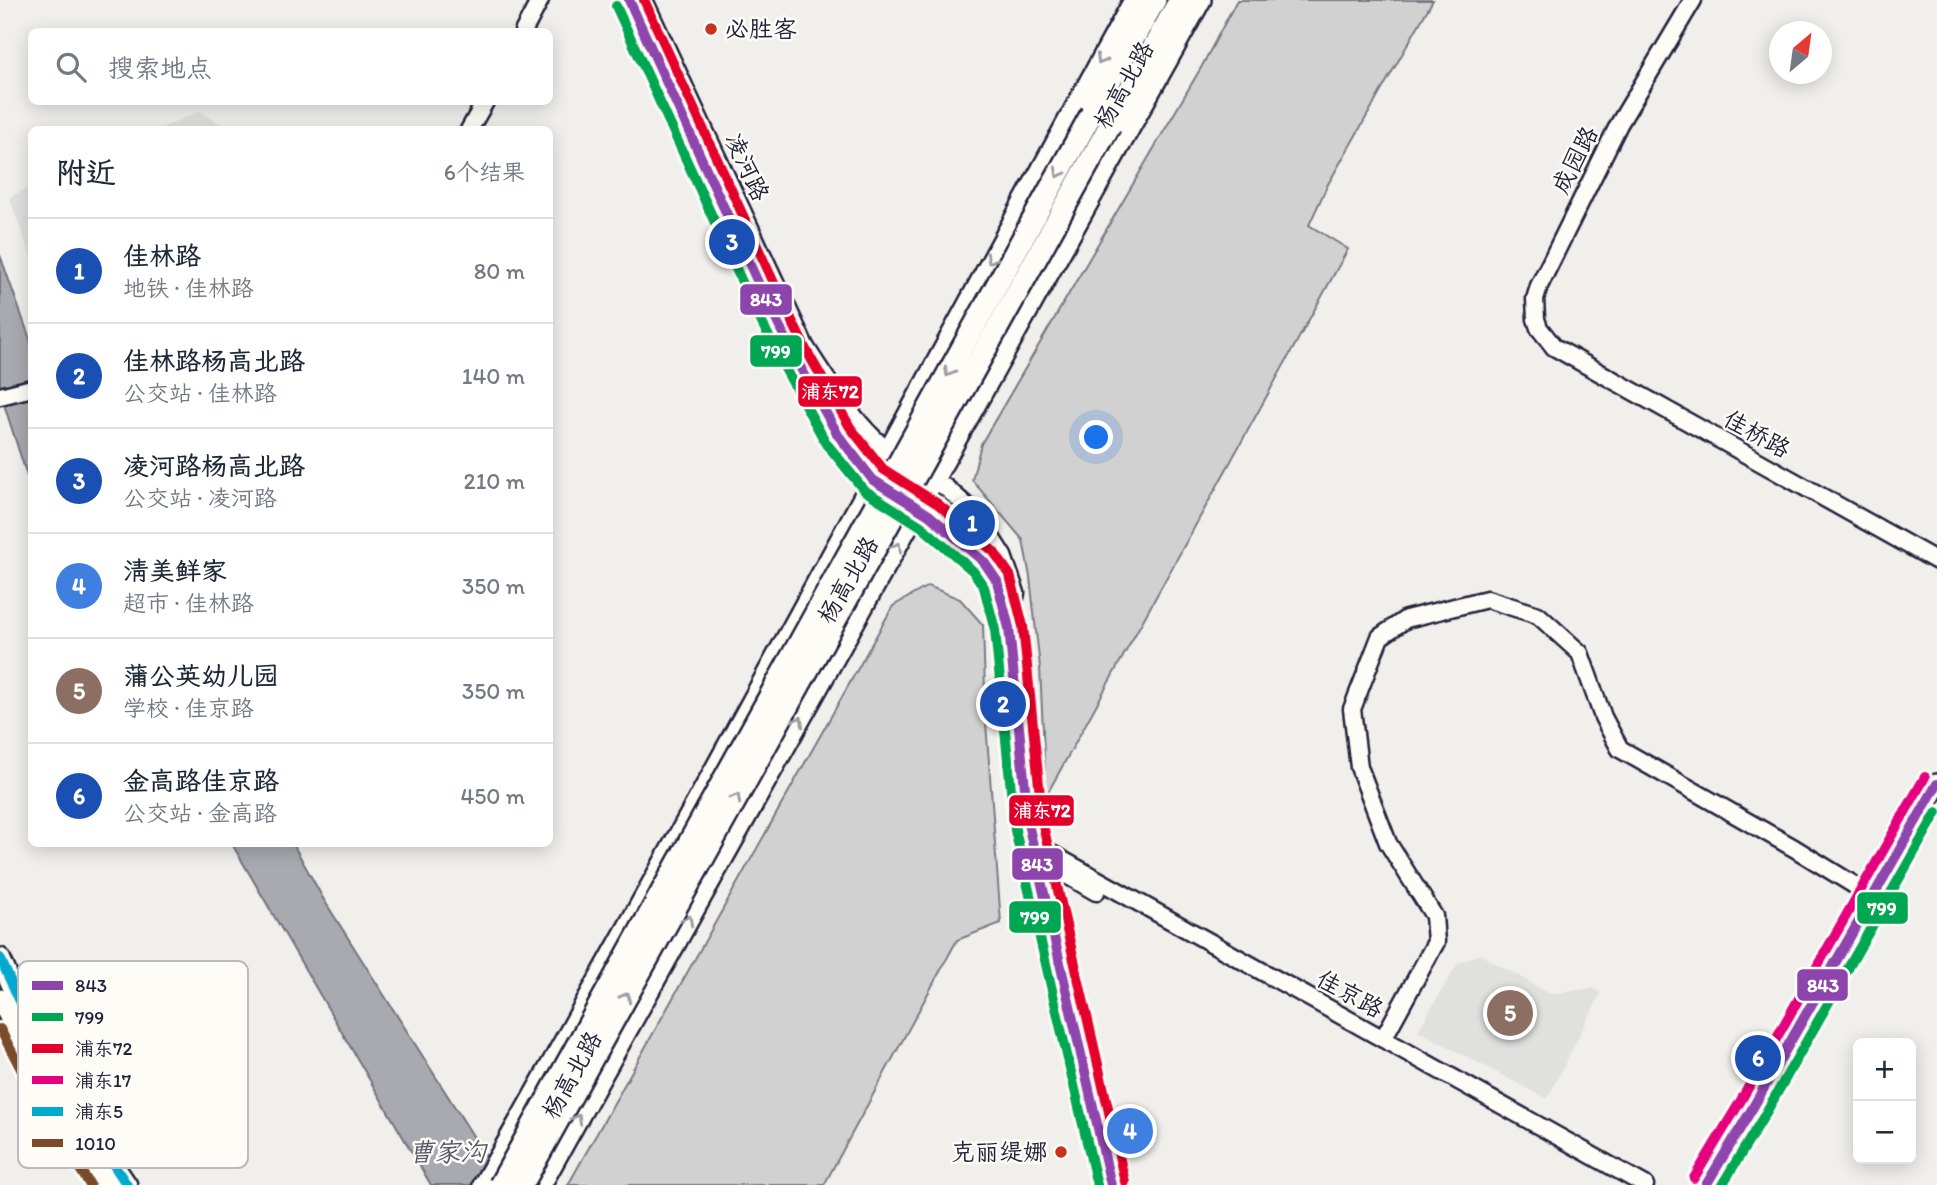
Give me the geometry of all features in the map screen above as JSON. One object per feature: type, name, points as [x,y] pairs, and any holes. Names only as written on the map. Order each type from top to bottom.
[{"type":"highway","name":"杨高北路","points":[[500,1185],[1155,0]]},
{"type":"highway","name":"杨高北路","points":[[522,1185],[1180,0]]},
{"type":"main road","name":"杨高北路","points":[[483,1185],[873,480],[1134,0]]},
{"type":"main road","name":"杨高北路","points":[[542,1182],[1201,0]]},
{"type":"main road","points":[[1706,1185],[1937,784]]},
{"type":"main road","points":[[0,958],[18,996]]},
{"type":"main road","points":[[0,999],[18,1034]]},
{"type":"main road","points":[[96,1168],[107,1185]]},
{"type":"main road","points":[[115,1168],[127,1185]]},
{"type":"street","points":[[525,28],[540,0]]},
{"type":"street","name":"凌河路","points":[[629,0],[761,289],[838,435],[873,480],[929,514],[984,562],[997,581],[1009,628]]},
{"type":"street","name":"凌河路","points":[[644,0],[805,346],[869,433],[888,452],[945,487],[976,515],[1003,555],[1016,593],[1009,628]]},
{"type":"street","name":"成园路","points":[[1554,346],[1539,328],[1536,318],[1535,299],[1539,286],[1619,124],[1693,0]]},
{"type":"street","points":[[471,126],[483,105]]},
{"type":"street","name":"佳桥路","points":[[1554,346],[1937,561]]},
{"type":"street","points":[[0,396],[28,389]]},
{"type":"street","points":[[1383,1039],[1436,942],[1434,916],[1388,844],[1359,767],[1352,709],[1380,637],[1406,619],[1488,599],[1538,615],[1580,653],[1603,717],[1620,749],[1794,848],[1872,896]]},
{"type":"street","points":[[1009,628],[1025,804],[1033,849],[1111,1185]]},
{"type":"street","name":"佳京路","points":[[1033,849],[1645,1185]]},
{"type":"street","name":"佳京路","points":[[1033,849],[1625,1185]]},
{"type":"shaded area","points":[[1237,0],[1433,0],[1327,186],[1309,225],[1348,249],[1046,796],[1040,667],[1023,540],[972,480],[981,444],[1202,66]]},
{"type":"shaded area","points":[[200,111],[223,126],[166,126]]},
{"type":"shaded area","points":[[28,188],[28,249],[9,197]]},
{"type":"shaded area","points":[[928,586],[960,599],[983,625],[986,723],[1001,923],[957,940],[824,1185],[568,1185],[893,606]]},
{"type":"shaded area","points":[[1480,954],[1550,994],[1593,988],[1601,993],[1547,1099],[1418,1031],[1457,964]]},
{"type":"water","points":[[0,255],[28,334],[28,479],[0,392]]},
{"type":"water","name":"曹家沟","points":[[234,847],[295,847],[324,900],[504,1185],[431,1185]]},
{"type":"transit line","name":"843","points":[[629,0],[761,289],[838,435],[873,480],[929,515],[984,562],[997,581],[1009,628],[1029,828],[1111,1185]]},
{"type":"transit line","name":"浦东72","points":[[644,0],[805,348],[850,427],[883,469],[938,504],[994,552],[1010,575],[1023,626],[1043,825],[1125,1182]]},
{"type":"transit line","name":"799","points":[[616,6],[748,295],[826,443],[864,490],[921,526],[973,571],[984,587],[995,630],[1015,830],[1097,1185]]},
{"type":"transit line","name":"浦东17","points":[[1694,1178],[1925,777]]},
{"type":"transit line","name":"843","points":[[1706,1185],[1937,784]]},
{"type":"transit line","name":"799","points":[[1722,1185],[1937,812]]},
{"type":"transit line","name":"浦东5","points":[[0,958],[18,996]]},
{"type":"transit line","name":"1010","points":[[0,1029],[18,1063]]},
{"type":"transit line","name":"1010","points":[[79,1168],[90,1185]]},
{"type":"transit line","name":"浦东5","points":[[116,1168],[127,1185]]},
{"type":"place","name":"必胜客","points":[[711,29]]},
{"type":"place","name":"凌河路杨高北路","points":[[732,242]]},
{"type":"place","name":"佳林路","points":[[972,523]]},
{"type":"place","name":"佳林路杨高北路","points":[[1003,704]]},
{"type":"place","name":"蒲公英幼儿园","points":[[1510,1013]]},
{"type":"place","name":"金高路佳京路","points":[[1758,1058]]},
{"type":"place","name":"清美鲜家","points":[[1130,1131]]},
{"type":"place","name":"克丽缇娜","points":[[1061,1152]]}]
